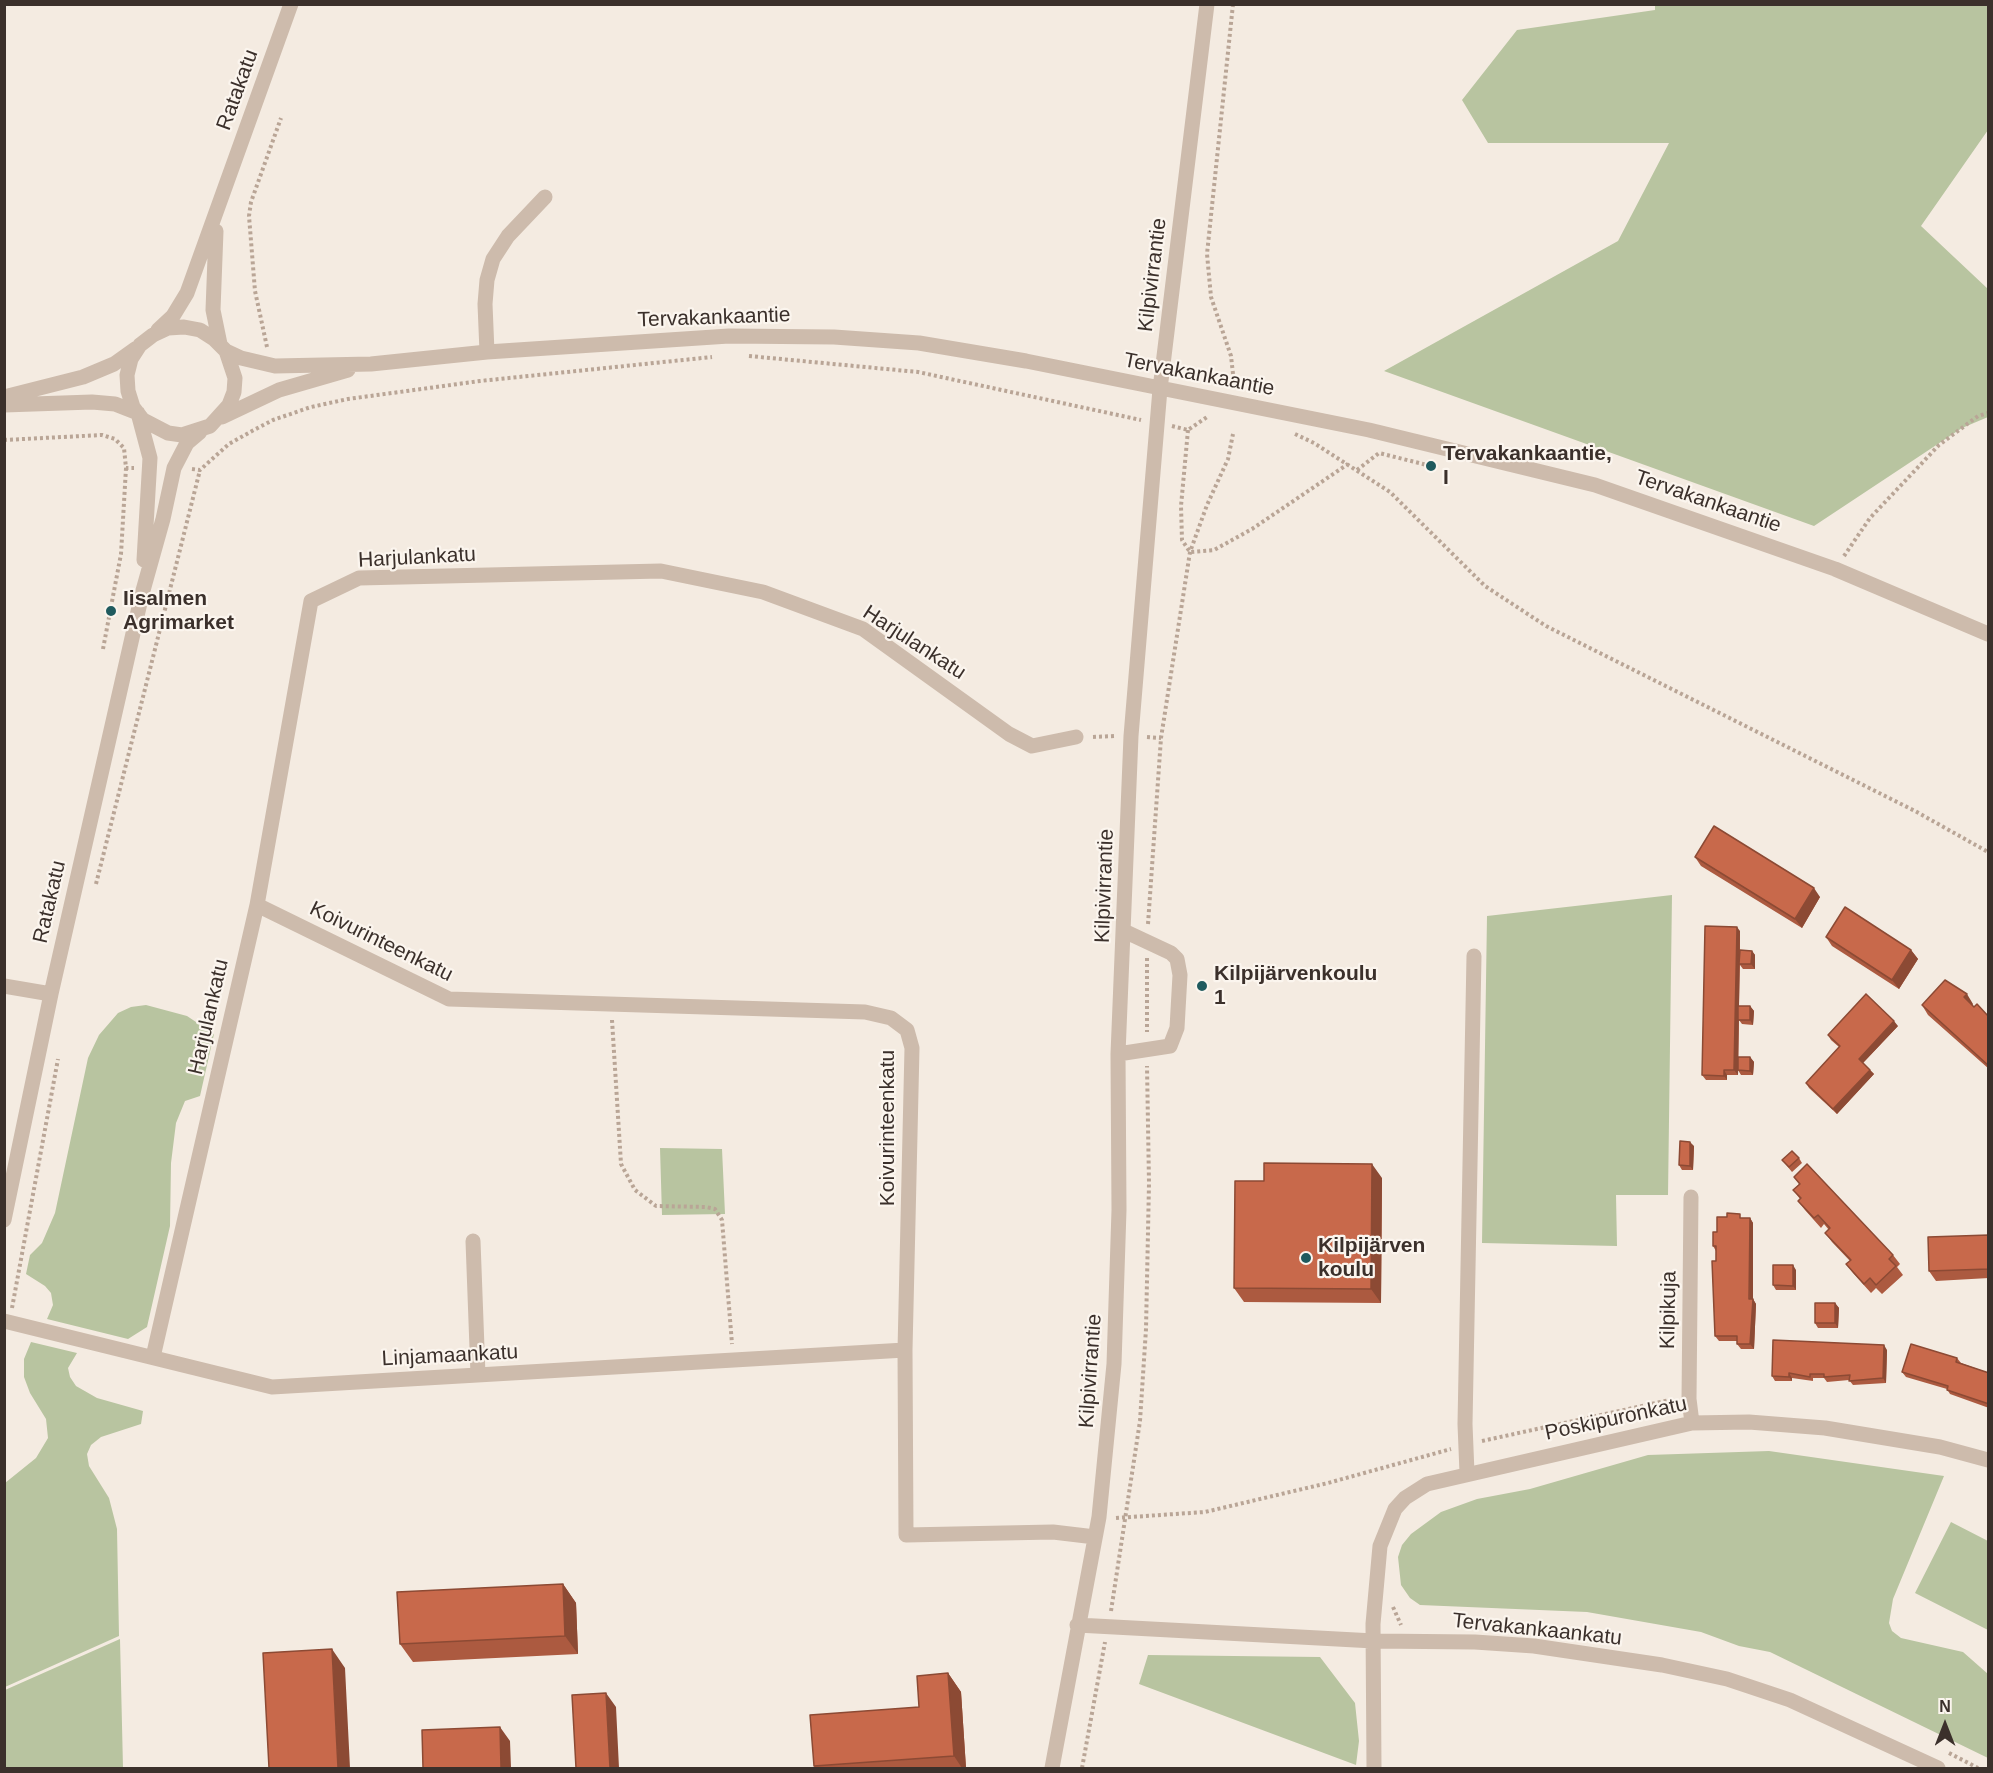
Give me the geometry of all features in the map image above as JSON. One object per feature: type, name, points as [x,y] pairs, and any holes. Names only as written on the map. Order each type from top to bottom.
[{"type":"street","name":"Ratakatu","points":[[153,334],[173,316],[188,293],[291,4]]},
{"type":"street","name":"Kilpivirrantie","points":[[1052,1768],[1099,1516],[1114,1364],[1119,1210],[1118,1054],[1131,736],[1160,389],[1207,4]]},
{"type":"street","name":"Ratakatu","points":[[223,348],[213,310],[212,282],[216,229],[224,189]]},
{"type":"street","points":[[487,352],[485,304],[487,280],[493,260],[508,236],[546,197]]},
{"type":"street","points":[[4,396],[83,377],[114,364],[153,334],[168,328],[184,327],[200,330],[223,348],[232,364],[234,385],[229,405],[221,417],[202,430],[182,435],[155,428],[138,413],[115,404],[4,405]]},
{"type":"street","name":"Tervakankaantie","points":[[223,348],[256,363],[269,365],[371,364],[487,352],[729,336],[834,337],[919,343],[1026,361],[1369,430],[1595,485],[1835,569],[1989,634]]},
{"type":"street","points":[[138,413],[128,391],[127,375],[131,359],[140,345]]},
{"type":"street","name":"Tervakankaantie","points":[[221,417],[268,394],[371,364]]},
{"type":"street","name":"Ratakatu","points":[[138,413],[147,441],[150,467],[142,594]]},
{"type":"street","name":"Ratakatu","points":[[4,1220],[51,994],[142,594],[163,519],[174,468],[187,443],[202,430]]},
{"type":"street","name":"Harjulankatu","points":[[153,1358],[257,905],[311,601],[358,578],[661,571],[763,592],[863,629],[1009,734],[1032,746],[1076,737]]},
{"type":"street","name":"Koivurinteenkatu","points":[[257,905],[449,999],[865,1012],[891,1018],[907,1030],[912,1048],[905,1350],[906,1535],[1053,1532],[1095,1537]]},
{"type":"street","points":[[1118,1054],[1170,1046],[1177,1028],[1180,975],[1177,959],[1171,953],[1124,931]]},
{"type":"street","points":[[1467,1473],[1465,1445],[1474,956]]},
{"type":"street","points":[[4,986],[51,994]]},
{"type":"street","name":"Kilpikuja","points":[[1691,1197],[1689,1399],[1692,1423]]},
{"type":"street","points":[[473,1241],[477,1375]]},
{"type":"street","name":"Linjamaankatu","points":[[7,1322],[272,1387],[905,1350]]},
{"type":"street","name":"Poskipuronkatu","points":[[1374,1768],[1374,1641],[1380,1546],[1395,1509],[1405,1498],[1427,1484],[1692,1423],[1749,1422],[1825,1428],[1940,1447],[1989,1461]]},
{"type":"street","name":"Tervakankaankatu","points":[[1077,1625],[1374,1641],[1475,1642],[1534,1646],[1662,1665],[1727,1679],[1790,1700],[1938,1768]]},
{"type":"path","points":[[1233,4],[1207,254],[1211,297],[1231,356],[1234,382]]},
{"type":"path","points":[[269,365],[267,342],[255,291],[249,216],[251,202],[281,118]]},
{"type":"path","points":[[96,886],[200,470],[229,444],[273,420],[311,406],[348,399],[480,381],[724,356]]},
{"type":"path","points":[[747,356],[918,372],[1188,430]]},
{"type":"path","points":[[268,394],[273,420]]},
{"type":"path","points":[[1835,569],[1870,518],[1939,445],[1978,416],[1989,413]]},
{"type":"path","points":[[1190,552],[1182,540],[1181,506],[1188,430],[1204,417],[1213,415]]},
{"type":"path","points":[[1110,1614],[1127,1519],[1140,1421],[1146,1329],[1149,1183],[1147,940],[1161,738],[1190,552],[1207,505],[1228,459],[1233,434]]},
{"type":"path","points":[[1293,434],[1348,464],[1390,492],[1485,586],[1546,626],[1915,811],[1989,852]]},
{"type":"path","points":[[4,440],[102,435],[115,439],[124,448],[126,468],[121,554],[103,649]]},
{"type":"path","points":[[1357,470],[1379,453],[1431,466]]},
{"type":"path","points":[[1190,552],[1214,550],[1252,529],[1348,464]]},
{"type":"path","points":[[126,468],[150,467]]},
{"type":"path","points":[[174,468],[200,470]]},
{"type":"path","points":[[611,1004],[621,1164],[635,1190],[656,1206],[706,1207],[715,1209],[722,1220],[733,1360]]},
{"type":"path","points":[[7,1322],[60,1048]]},
{"type":"path","points":[[1099,1516],[1127,1519],[1205,1512],[1328,1483],[1465,1445],[1666,1399],[1689,1399]]},
{"type":"path","points":[[1392,1600],[1401,1624]]},
{"type":"path","points":[[1082,1768],[1103,1652]]},
{"type":"green space","points":[[1655,5],[1988,5],[1988,130],[1921,226],[1988,289],[1988,417],[1962,428],[1814,526],[1384,371],[1618,241],[1669,143],[1488,143],[1462,100],[1517,30],[1655,10]]},
{"type":"green space","points":[[1672,895],[1668,1195],[1616,1195],[1617,1246],[1482,1243],[1487,916]]},
{"type":"green space","points":[[146,1005],[187,1016],[214,1034],[200,1096],[185,1101],[176,1123],[171,1163],[170,1226],[147,1327],[128,1339],[47,1319],[53,1305],[51,1293],[45,1286],[26,1274],[30,1255],[42,1243],[55,1213],[88,1058],[99,1035],[118,1013],[131,1007]]},
{"type":"green space","points":[[660,1148],[722,1149],[725,1214],[662,1215]]},
{"type":"green space","points":[[31,1342],[77,1353],[68,1368],[70,1377],[76,1386],[97,1398],[143,1411],[141,1424],[101,1437],[91,1445],[87,1454],[89,1466],[109,1498],[117,1529],[119,1636],[5,1687],[5,1483],[36,1458],[48,1438],[46,1419],[30,1393],[24,1377],[24,1359]]},
{"type":"green space","points":[[1769,1451],[1944,1476],[1893,1599],[1889,1623],[1892,1631],[1901,1638],[1963,1652],[1988,1674],[1988,1758],[1770,1652],[1739,1646],[1701,1632],[1587,1612],[1420,1605],[1410,1598],[1401,1585],[1398,1557],[1402,1545],[1411,1534],[1441,1512],[1477,1499],[1530,1489],[1648,1455]]},
{"type":"green space","points":[[1951,1522],[1988,1541],[1988,1630],[1915,1593]]},
{"type":"green space","points":[[120,1639],[123,1768],[5,1768],[5,1690]]},
{"type":"green space","points":[[1148,1655],[1320,1657],[1355,1703],[1359,1741],[1356,1765],[1139,1684]]},
{"type":"building","points":[[1714,826],[1814,888],[1795,919],[1695,857]]},
{"type":"building","points":[[1845,907],[1911,950],[1892,980],[1826,937]]},
{"type":"building","points":[[1705,926],[1737,927],[1734,1070],[1724,1070],[1724,1076],[1702,1075]]},
{"type":"building","points":[[1740,950],[1752,951],[1751,964],[1739,964]]},
{"type":"building","points":[[1945,980],[1967,994],[1964,997],[1974,1007],[1977,1004],[1989,1017],[1989,1066],[1922,1005]]},
{"type":"building","points":[[1866,994],[1894,1021],[1859,1059],[1870,1070],[1833,1109],[1806,1083],[1840,1046],[1828,1035]]},
{"type":"building","points":[[1738,1006],[1750,1006],[1750,1020],[1738,1020]]},
{"type":"building","points":[[1738,1057],[1750,1057],[1750,1071],[1738,1070]]},
{"type":"building","points":[[1680,1141],[1690,1142],[1690,1166],[1679,1165]]},
{"type":"building","points":[[1792,1151],[1799,1158],[1789,1167],[1782,1160]]},
{"type":"building","points":[[1264,1163],[1372,1164],[1371,1289],[1234,1288],[1235,1181],[1264,1181]]},
{"type":"building","points":[[1807,1164],[1893,1255],[1889,1259],[1896,1266],[1876,1285],[1870,1278],[1864,1284],[1846,1264],[1851,1260],[1825,1233],[1830,1228],[1818,1215],[1814,1218],[1798,1201],[1801,1198],[1793,1190],[1800,1184],[1794,1177]]},
{"type":"building","points":[[1727,1213],[1740,1214],[1740,1218],[1750,1218],[1749,1299],[1753,1299],[1750,1344],[1737,1344],[1737,1336],[1715,1336],[1712,1261],[1716,1261],[1716,1246],[1713,1246],[1713,1232],[1717,1232],[1717,1217],[1727,1217]]},
{"type":"building","points":[[1989,1235],[1989,1269],[1929,1271],[1928,1237]]},
{"type":"building","points":[[1773,1265],[1793,1265],[1793,1286],[1773,1285]]},
{"type":"building","points":[[1815,1303],[1835,1303],[1835,1323],[1815,1323]]},
{"type":"building","points":[[1773,1340],[1884,1345],[1883,1378],[1849,1381],[1850,1375],[1824,1377],[1824,1374],[1810,1374],[1810,1377],[1789,1373],[1789,1377],[1772,1376]]},
{"type":"building","points":[[1911,1344],[1957,1358],[1956,1362],[1989,1373],[1989,1404],[1947,1390],[1948,1386],[1902,1372]]},
{"type":"building","points":[[563,1584],[565,1636],[400,1644],[397,1592]]},
{"type":"building","points":[[332,1649],[338,1768],[269,1768],[263,1653]]},
{"type":"building","points":[[948,1673],[954,1756],[814,1766],[810,1715],[919,1707],[917,1676]]},
{"type":"building","points":[[606,1693],[610,1768],[576,1768],[572,1695]]},
{"type":"building","points":[[500,1727],[501,1768],[423,1768],[422,1730]]},
{"type":"place","name":"Tervakankaantie, I","points":[[1431,466]]},
{"type":"place","name":"Iisalmen Agrimarket","points":[[111,611]]},
{"type":"place","name":"Kilpijärvenkoulu 1","points":[[1202,986]]},
{"type":"place","name":"Kilpijärven koulu","points":[[1306,1258]]}]
